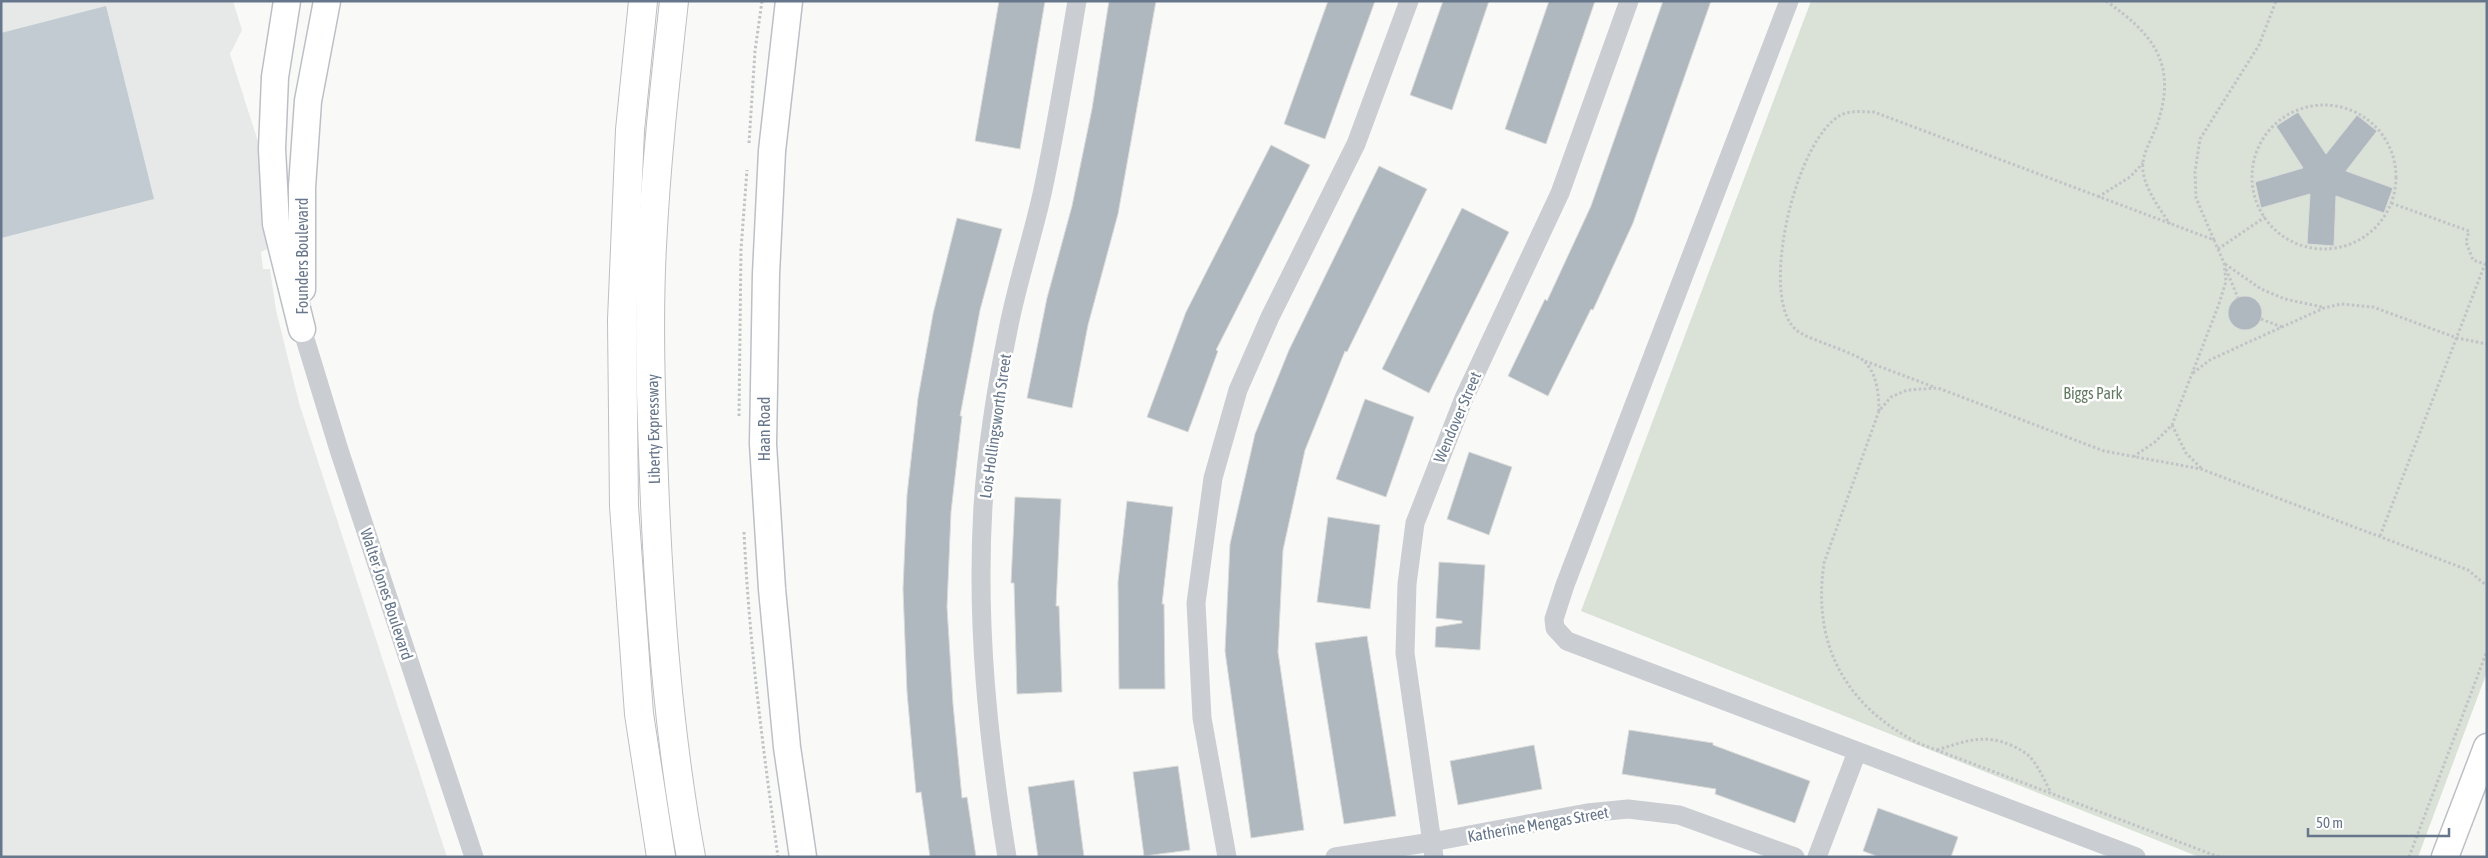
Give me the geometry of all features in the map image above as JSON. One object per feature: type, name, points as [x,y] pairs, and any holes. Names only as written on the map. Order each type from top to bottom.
[{"type":"highway","name":"Liberty Expressway","points":[[643,1],[630,130],[622,320],[624,506],[640,714],[661,857]]},
{"type":"highway","name":"Liberty Expressway","points":[[674,1],[661,116],[652,248],[652,416],[657,545],[666,667],[690,857]]},
{"type":"street","name":"Founders Boulevard","points":[[287,1],[276,77],[272,149],[276,224],[302,330]]},
{"type":"street","name":"Founders Boulevard","points":[[302,330],[302,187],[308,102],[327,1]]},
{"type":"street","name":"Haan Road","points":[[789,1],[772,151],[766,274],[763,444],[772,589],[786,737],[803,857]]},
{"type":"street","name":"Lois Hollingsworth Street","points":[[1007,857],[996,791],[984,679],[981,605],[984,506],[991,440],[1009,325],[1054,142],[1077,1]]},
{"type":"street","points":[[1227,857],[1202,718],[1196,603],[1213,478],[1238,390],[1270,317],[1356,144],[1408,1]]},
{"type":"street","name":"Wendover Street","points":[[1433,849],[1405,653],[1407,584],[1415,523],[1464,398],[1560,193],[1629,1]]},
{"type":"street","points":[[1788,1],[1554,619],[1555,628],[1567,641],[2136,857]]},
{"type":"street","name":"Walter Jones Boulevard","points":[[302,330],[339,450],[474,857]]},
{"type":"street","points":[[2445,857],[2487,747]]},
{"type":"street","points":[[1817,857],[1857,752]]},
{"type":"street","name":"Katherine Mengas Street","points":[[1335,857],[1433,849],[1587,813],[1628,809],[1679,814],[1795,857]]},
{"type":"path","points":[[2098,197],[2130,177],[2143,162],[2164,100],[2166,75],[2158,52],[2146,34],[2106,1]]},
{"type":"path","points":[[2238,298],[2196,198],[2196,162],[2200,139],[2259,45],[2276,1]]},
{"type":"path","points":[[2316,105],[2341,106],[2363,116],[2381,133],[2392,154],[2396,179],[2391,203],[2379,223],[2361,238],[2339,247],[2316,248],[2294,242],[2274,229],[2260,211],[2253,189],[2253,165],[2260,143],[2274,124],[2294,111],[2316,105]]},
{"type":"path","points":[[2214,240],[1874,112],[1852,112],[1840,115],[1824,128],[1814,144],[1788,211],[1784,235],[1781,284],[1784,309],[1790,324],[1799,334],[1864,360],[2104,451],[2201,469],[2468,570],[2487,586]]},
{"type":"path","points":[[2143,162],[2152,196],[2170,224]]},
{"type":"path","points":[[2380,536],[2486,264],[2473,260],[2466,242],[2470,231],[2391,203]]},
{"type":"path","points":[[2218,249],[2265,217]]},
{"type":"path","points":[[2224,263],[2261,289],[2285,299],[2324,308]]},
{"type":"path","points":[[2133,457],[2155,442],[2172,426],[2226,281],[2224,263]]},
{"type":"path","points":[[2192,373],[2210,360],[2324,308],[2340,304],[2373,307],[2457,338],[2487,344]]},
{"type":"path","points":[[2261,319],[2282,327]]},
{"type":"path","points":[[1864,360],[1875,380],[1879,412]]},
{"type":"path","points":[[1938,388],[1906,390],[1891,397],[1879,412],[1828,549],[1821,586],[1822,614],[1838,669],[1865,708],[1900,734],[1937,750],[2218,857]]},
{"type":"path","points":[[2172,426],[2186,452],[2201,469]]},
{"type":"path","points":[[2409,857],[2487,651]]},
{"type":"path","points":[[1937,750],[1968,740],[1984,738],[2005,743],[2024,752],[2034,762],[2052,794]]},
{"type":"shaded area","points":[[1,1],[233,1],[242,30],[230,54],[262,154],[267,249],[261,252],[263,269],[270,269],[276,310],[299,403],[447,857],[1,857]]},
{"type":"shaded area","points":[[106,6],[154,199],[1,238],[1,33]]},
{"type":"green space","name":"Biggs Park","points":[[1811,1],[2487,1],[2487,672],[2418,857],[2199,857],[1581,611]]},
{"type":"building","points":[[999,1],[1045,1],[1020,149],[975,141]]},
{"type":"building","points":[[1109,1],[1156,1],[1118,214],[1088,325],[1072,408],[1027,398],[1047,298],[1072,206],[1092,109]]},
{"type":"building","points":[[1328,1],[1375,1],[1325,139],[1284,124]]},
{"type":"building","points":[[1443,1],[1489,1],[1452,110],[1410,95]]},
{"type":"building","points":[[1549,1],[1595,1],[1546,144],[1505,129]]},
{"type":"building","points":[[1663,1],[1711,1],[1633,223],[1593,310],[1591,309],[1548,396],[1508,376],[1545,299],[1547,301],[1591,206]]},
{"type":"building","points":[[2298,112],[2326,154],[2357,115],[2377,131],[2346,171],[2393,188],[2384,213],[2336,196],[2334,246],[2307,244],[2310,194],[2261,208],[2255,182],[2303,168],[2276,126]]},
{"type":"building","points":[[1271,145],[1310,165],[1216,350],[1218,351],[1188,432],[1147,417],[1186,312]]},
{"type":"building","points":[[1379,166],[1427,189],[1347,352],[1345,351],[1305,450],[1283,550],[1278,652],[1304,830],[1251,838],[1225,651],[1230,544],[1255,434],[1289,350]]},
{"type":"building","points":[[1462,208],[1509,232],[1429,393],[1382,369]]},
{"type":"building","points":[[957,218],[1002,229],[980,310],[960,416],[962,416],[951,512],[947,607],[953,704],[962,798],[967,797],[976,857],[930,857],[921,792],[916,793],[907,692],[903,589],[907,495],[918,398],[933,314]]},
{"type":"building","points":[[2245,296],[2252,297],[2257,301],[2261,306],[2261,320],[2257,325],[2252,329],[2245,330],[2238,329],[2233,325],[2229,320],[2228,313],[2229,306],[2233,301],[2238,297]]},
{"type":"building","points":[[1365,399],[1414,417],[1386,497],[1336,479]]},
{"type":"building","points":[[1469,452],[1512,467],[1489,535],[1447,519]]},
{"type":"building","points":[[1015,497],[1061,499],[1056,606],[1059,606],[1062,692],[1017,694],[1014,583],[1011,583]]},
{"type":"building","points":[[1127,501],[1173,507],[1162,604],[1164,604],[1165,689],[1119,689],[1118,582]]},
{"type":"building","points":[[1328,517],[1380,525],[1370,609],[1317,602]]},
{"type":"building","points":[[1439,562],[1485,565],[1480,650],[1435,647],[1436,627],[1462,623],[1462,621],[1436,618]]},
{"type":"building","points":[[1367,636],[1396,816],[1344,824],[1315,643]]},
{"type":"building","points":[[1629,730],[1713,743],[1713,745],[1810,781],[1795,823],[1715,794],[1716,789],[1622,774]]},
{"type":"building","points":[[1534,745],[1542,789],[1458,805],[1450,761]]},
{"type":"building","points":[[1178,766],[1190,850],[1144,856],[1133,772]]},
{"type":"building","points":[[1074,780],[1084,857],[1038,857],[1028,787]]},
{"type":"building","points":[[1878,808],[1958,837],[1951,857],[1879,857],[1863,851]]}]
